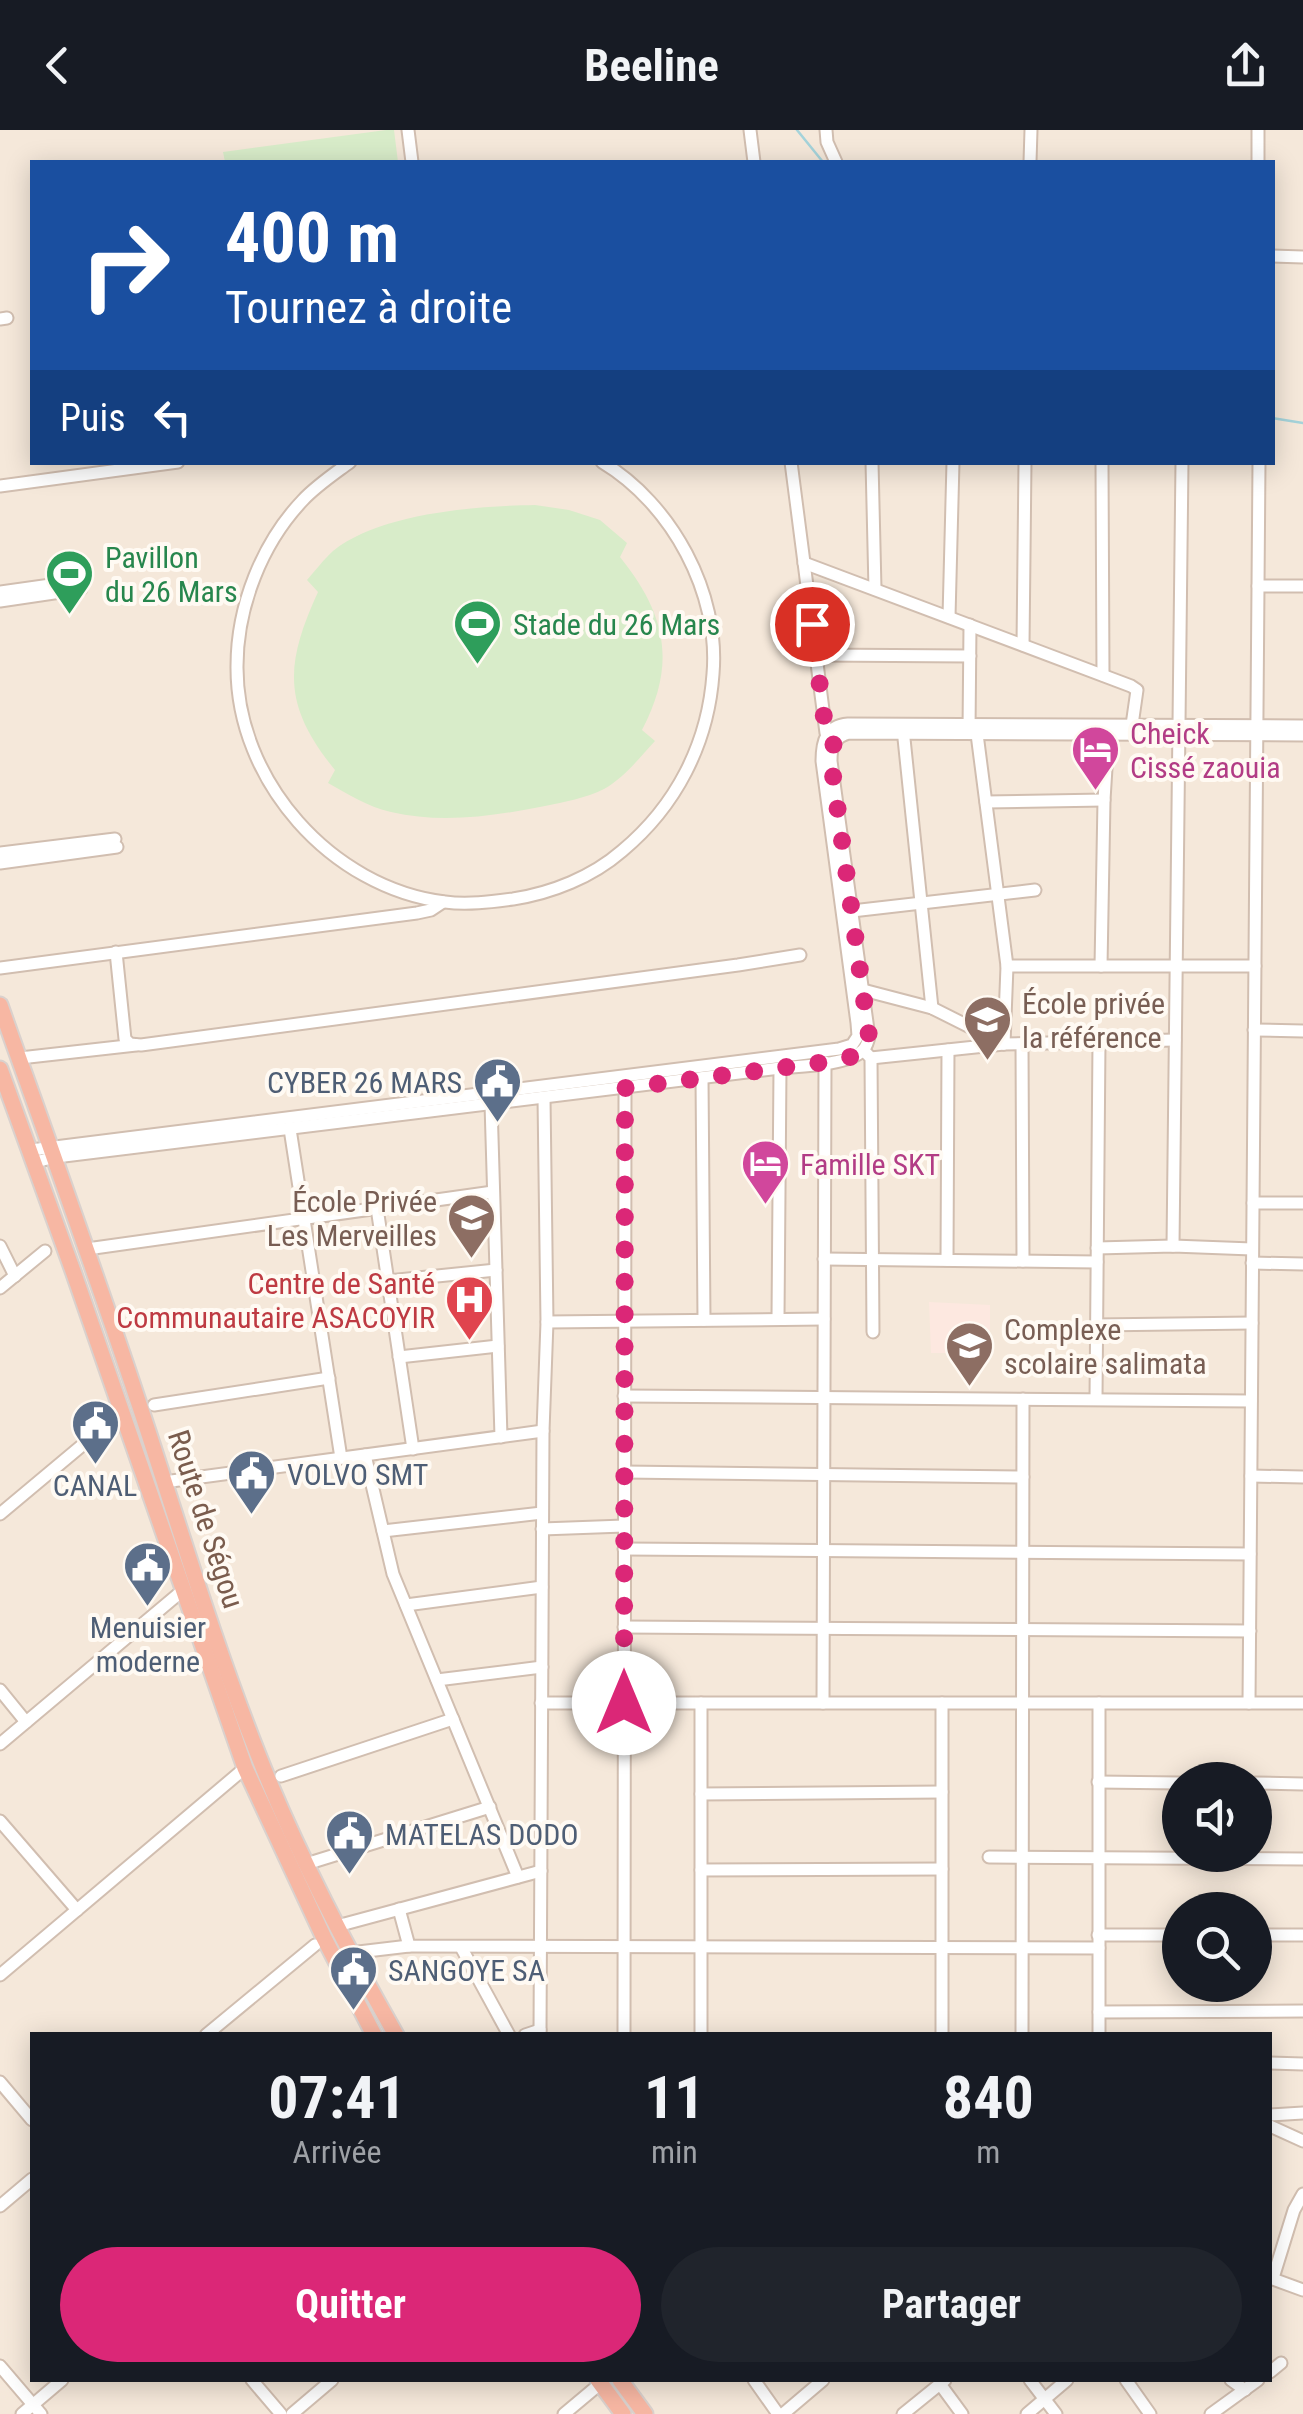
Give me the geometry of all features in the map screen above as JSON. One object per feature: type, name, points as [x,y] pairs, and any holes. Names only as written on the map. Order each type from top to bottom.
[{"type":"highway","name":"Route de Ségou","points":[[0,1005],[54,1152],[195,1580],[259,1757],[306,1864],[394,2032]]},
{"type":"highway","name":"Route de Ségou","points":[[0,1070],[245,1768],[372,2032]]},
{"type":"highway","points":[[599,2382],[623,2414]]},
{"type":"highway","points":[[621,2382],[645,2414]]},
{"type":"street","points":[[408,130],[412,160]]},
{"type":"street","points":[[750,130],[754,160]]},
{"type":"street","points":[[826,130],[835,160]]},
{"type":"street","points":[[1030,160],[1031,130]]},
{"type":"street","points":[[1258,130],[1258,160]]},
{"type":"street","points":[[1275,256],[1303,256]]},
{"type":"street","points":[[0,486],[156,465]]},
{"type":"street","points":[[346,465],[304,499],[283,525],[252,584],[237,666],[245,725],[274,789],[303,829],[350,867],[401,890],[443,902],[496,902],[525,897],[551,890],[600,867],[654,821],[684,778],[696,752],[712,692],[714,663],[695,572],[650,501],[606,465]]},
{"type":"street","points":[[54,1152],[625,1088],[825,1062],[863,1050],[869,1036],[791,465]]},
{"type":"street","points":[[872,465],[875,590]]},
{"type":"street","points":[[949,617],[953,465]]},
{"type":"street","points":[[1023,645],[1026,465]]},
{"type":"street","points":[[1102,465],[1103,675]]},
{"type":"street","points":[[1172,1246],[1182,465]]},
{"type":"street","points":[[1249,1703],[1258,465]]},
{"type":"street","points":[[804,563],[1137,690],[1132,725]]},
{"type":"street","points":[[0,592],[80,585],[0,601]]},
{"type":"street","points":[[1258,586],[1303,586]]},
{"type":"street","points":[[970,625],[972,731],[986,802],[1008,966],[1004,1044]]},
{"type":"street","points":[[816,655],[970,656]]},
{"type":"street","points":[[1113,730],[1132,725],[1179,730]]},
{"type":"street","points":[[873,1332],[863,1050],[858,1036],[822,747],[830,737],[849,733],[904,730],[1256,730],[1303,726]]},
{"type":"street","points":[[904,730],[932,1008]]},
{"type":"street","points":[[1101,966],[1104,800],[1113,730]]},
{"type":"street","points":[[1256,730],[1303,735]]},
{"type":"street","points":[[986,802],[1104,800]]},
{"type":"street","points":[[0,853],[116,843],[0,863]]},
{"type":"street","points":[[852,911],[1035,890]]},
{"type":"street","points":[[0,968],[417,913],[443,902]]},
{"type":"street","points":[[116,952],[125,1038],[130,1044],[141,1045]]},
{"type":"street","points":[[20,1058],[800,955]]},
{"type":"street","points":[[1008,966],[1255,966]]},
{"type":"street","points":[[863,990],[932,1008],[1004,1044]]},
{"type":"street","points":[[1254,1030],[1303,1030]]},
{"type":"street","points":[[33,1156],[839,1049],[948,1050],[1004,1044],[1175,1040]]},
{"type":"street","points":[[1096,1400],[1099,1042]]},
{"type":"street","points":[[1022,1044],[1023,1262]]},
{"type":"street","points":[[947,1260],[948,1050]]},
{"type":"street","points":[[823,1703],[825,1062]]},
{"type":"street","points":[[778,1318],[780,1068]]},
{"type":"street","points":[[702,1078],[704,1320]]},
{"type":"street","points":[[624,2032],[625,1088]]},
{"type":"street","points":[[540,2032],[542,1513],[547,1322],[544,1098]]},
{"type":"street","points":[[490,1104],[501,1437]]},
{"type":"street","points":[[290,1128],[341,1458]]},
{"type":"street","points":[[87,1249],[493,1192]]},
{"type":"street","points":[[1253,1204],[1303,1203]]},
{"type":"street","points":[[377,1208],[413,1449]]},
{"type":"street","points":[[0,1246],[15,1276]]},
{"type":"street","points":[[1097,1248],[1252,1249]]},
{"type":"street","points":[[0,1288],[45,1250]]},
{"type":"street","points":[[824,1259],[1097,1262]]},
{"type":"street","points":[[1252,1263],[1303,1264]]},
{"type":"street","points":[[388,1282],[496,1270]]},
{"type":"street","points":[[547,1322],[824,1318]]},
{"type":"street","points":[[1096,1325],[1252,1323]]},
{"type":"street","points":[[399,1357],[498,1346]]},
{"type":"street","points":[[154,1405],[328,1378]]},
{"type":"street","points":[[624,1396],[1251,1400]]},
{"type":"street","points":[[1022,2032],[1024,1399]]},
{"type":"street","points":[[0,1514],[104,1427]]},
{"type":"street","points":[[164,1482],[543,1432]]},
{"type":"street","points":[[365,1455],[393,1574],[518,1877]]},
{"type":"street","points":[[624,1472],[1023,1477]]},
{"type":"street","points":[[1250,1476],[1303,1477]]},
{"type":"street","points":[[383,1531],[542,1513]]},
{"type":"street","points":[[542,1529],[624,1526]]},
{"type":"street","points":[[624,1549],[1250,1554]]},
{"type":"street","points":[[406,1605],[542,1587]]},
{"type":"street","points":[[0,1744],[182,1591]]},
{"type":"street","points":[[624,1627],[1250,1630]]},
{"type":"street","points":[[437,1680],[542,1667]]},
{"type":"street","points":[[0,1690],[26,1722]]},
{"type":"street","points":[[541,1703],[1303,1704]]},
{"type":"street","points":[[700,1703],[701,2032]]},
{"type":"street","points":[[942,1703],[942,2032]]},
{"type":"street","points":[[1099,1703],[1099,2032]]},
{"type":"street","points":[[281,1776],[453,1719]]},
{"type":"street","points":[[0,1974],[245,1768]]},
{"type":"street","points":[[1098,1782],[1162,1783]]},
{"type":"street","points":[[1272,1783],[1303,1784]]},
{"type":"street","points":[[701,1794],[942,1792]]},
{"type":"street","points":[[306,1864],[490,1807]]},
{"type":"street","points":[[0,1821],[77,1910]]},
{"type":"street","points":[[989,1857],[1303,1858]]},
{"type":"street","points":[[701,1870],[942,1868]]},
{"type":"street","points":[[337,1926],[540,1870]]},
{"type":"street","points":[[399,1909],[409,1946]]},
{"type":"street","points":[[1272,1935],[1303,1935]]},
{"type":"street","points":[[350,1953],[409,1946],[1022,1948],[1162,1936]]},
{"type":"street","points":[[212,2032],[315,1945]]},
{"type":"street","points":[[461,1947],[507,2032]]},
{"type":"street","points":[[1099,2012],[1303,2012]]},
{"type":"street","points":[[1272,2063],[1303,2064]]},
{"type":"street","points":[[0,2082],[30,2118]]},
{"type":"street","points":[[1272,2116],[1303,2113]]},
{"type":"street","points":[[1272,2127],[1303,2141]]},
{"type":"street","points":[[0,2206],[30,2181]]},
{"type":"street","points":[[1272,2275],[1303,2194]]},
{"type":"street","points":[[1272,2278],[1303,2290]]},
{"type":"street","points":[[1272,2370],[1281,2363]]},
{"type":"street","points":[[0,2366],[37,2409]]},
{"type":"street","points":[[22,2414],[37,2409],[60,2382]]},
{"type":"street","points":[[254,2382],[281,2414]]},
{"type":"street","points":[[292,2414],[330,2382]]},
{"type":"street","points":[[564,2414],[599,2382]]},
{"type":"street","points":[[756,2382],[780,2414],[820,2382]]},
{"type":"street","points":[[904,2414],[943,2382],[962,2414]]},
{"type":"street","points":[[1032,2382],[1056,2414]]},
{"type":"street","points":[[1026,2414],[1065,2382]]},
{"type":"street","points":[[1127,2382],[1150,2414]]},
{"type":"street","points":[[1234,2382],[1244,2390]]},
{"type":"street","points":[[1211,2414],[1255,2382]]},
{"type":"shaded area","points":[[0,130],[1303,130],[1303,2414],[0,2414]]},
{"type":"shaded area","points":[[929,1302],[990,1305],[990,1353],[931,1353]]},
{"type":"green space","points":[[394,130],[398,160],[225,160],[223,152]]},
{"type":"green space","name":"Stade du 26 Mars","points":[[535,505],[600,520],[627,543],[620,557],[648,599],[661,640],[660,683],[642,730],[655,741],[604,789],[526,810],[449,818],[410,816],[366,804],[328,783],[335,770],[306,726],[294,685],[299,642],[318,592],[307,580],[333,551],[376,528],[430,514]]},
{"type":"waterway","points":[[797,130],[821,160]]},
{"type":"waterway","points":[[1275,418],[1303,423]]},
{"type":"place","name":"Pavillon du 26 Mars","points":[[70,616]]},
{"type":"place","name":"Stade du 26 Mars","points":[[478,666]]},
{"type":"place","name":"Cheick Cissé zaouia","points":[[1095,792]]},
{"type":"place","name":"École privée la référence","points":[[987,1062]]},
{"type":"place","name":"CYBER 26 MARS","points":[[497,1124]]},
{"type":"place","name":"Famille SKT","points":[[765,1206]]},
{"type":"place","name":"École Privée Les Merveilles","points":[[472,1260]]},
{"type":"place","name":"Centre de Santé Communautaire ASACOYIR","points":[[470,1342]]},
{"type":"place","name":"Complexe scolaire salimata","points":[[969,1388]]},
{"type":"place","name":"CANAL","points":[[95,1466]]},
{"type":"place","name":"VOLVO SMT","points":[[252,1516]]},
{"type":"place","name":"Menuisier moderne","points":[[148,1608]]},
{"type":"place","name":"MATELAS DODO","points":[[350,1876]]},
{"type":"place","name":"SANGOYE SA","points":[[353,2012]]},
{"type":"route","points":[[624,1703],[625,1088],[841,1060],[864,1050],[869,1036],[831,761],[834,741],[826,733],[812,624]]}]
